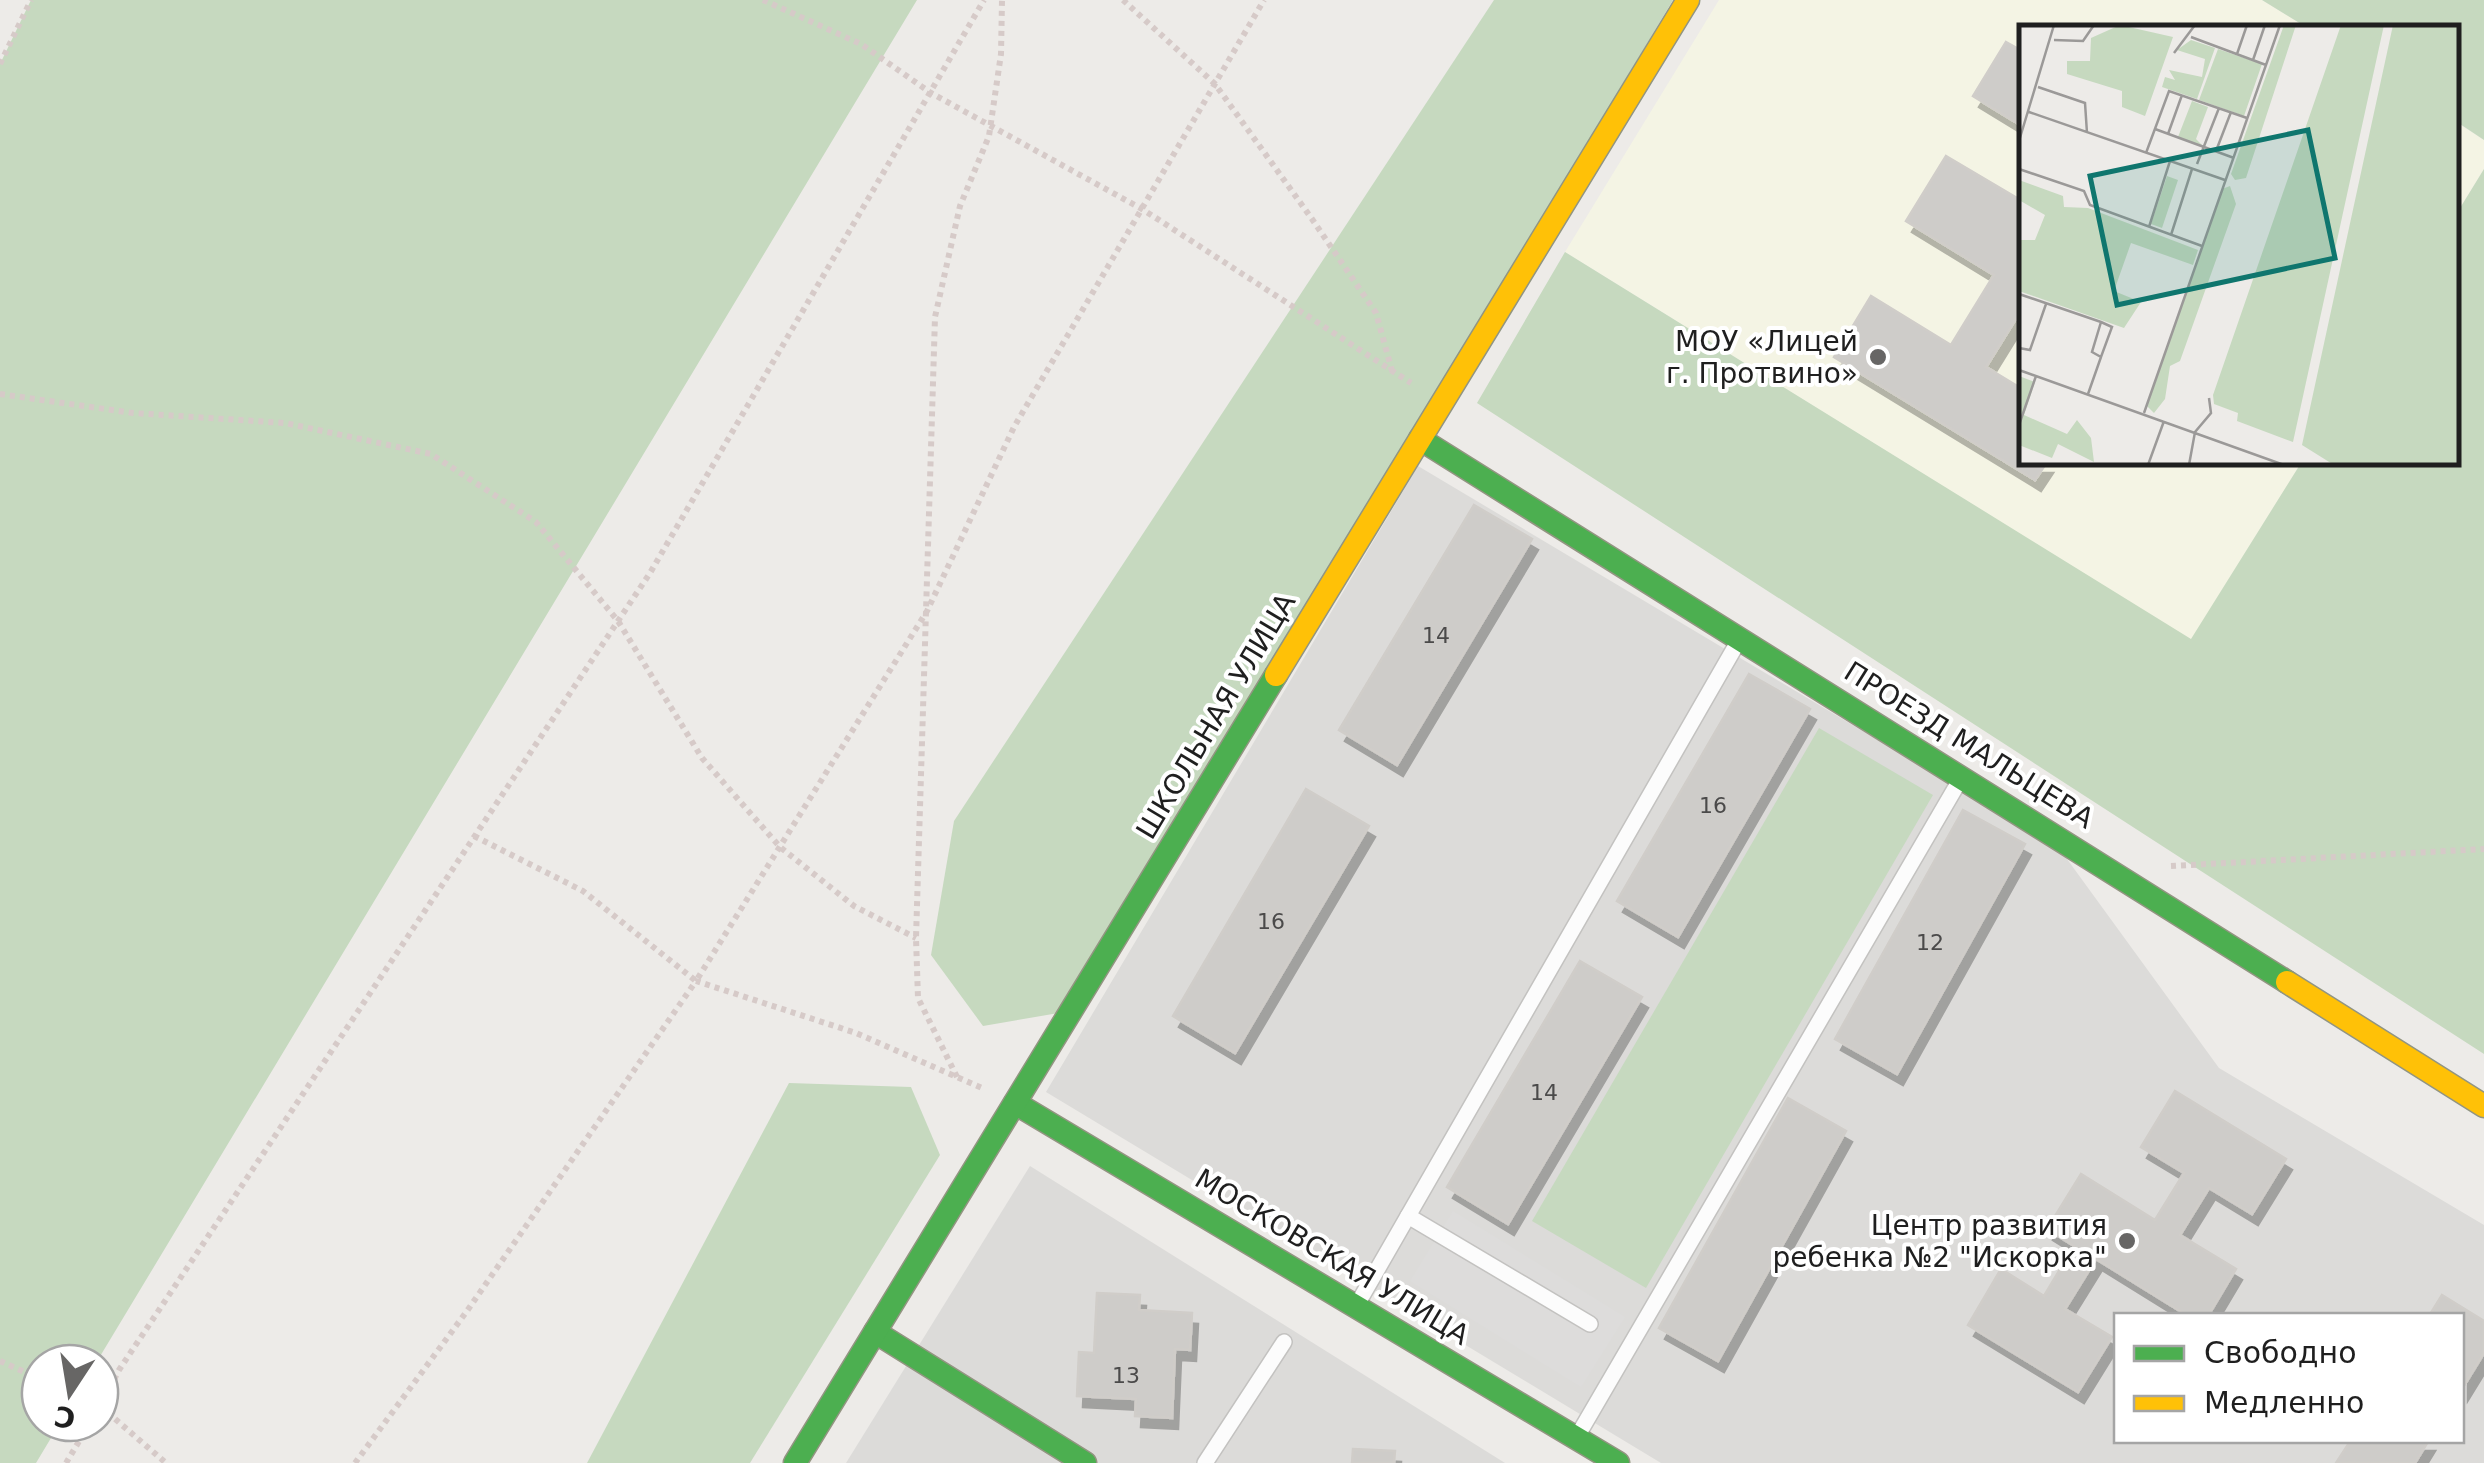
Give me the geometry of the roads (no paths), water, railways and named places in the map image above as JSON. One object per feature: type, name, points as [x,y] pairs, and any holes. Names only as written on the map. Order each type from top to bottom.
[{"type":"street","name":"ШКОЛЬНАЯ УЛИЦА","points":[[795,1463],[1688,0]]},
{"type":"street","name":"ПРОЕЗД МАЛЬЦЕВА","points":[[1420,439],[2484,1106]]},
{"type":"street","name":"МОСКОВСКАЯ УЛИЦА","points":[[1015,1103],[1618,1463]]},
{"type":"street","points":[[875,1332],[1049,1448],[1085,1463]]},
{"type":"lane","points":[[1356,1306],[1740,639]]},
{"type":"lane","points":[[1576,1438],[1962,776]]},
{"type":"lane","points":[[1408,1216],[1590,1324]]},
{"type":"lane","points":[[1205,1463],[1284,1342]]},
{"type":"place","name":"МОУ «Лицей г. Протвино»","points":[[1878,357]]},
{"type":"place","name":"Центр развития ребенка №2 \"Искорка\"","points":[[2127,1241]]}]
